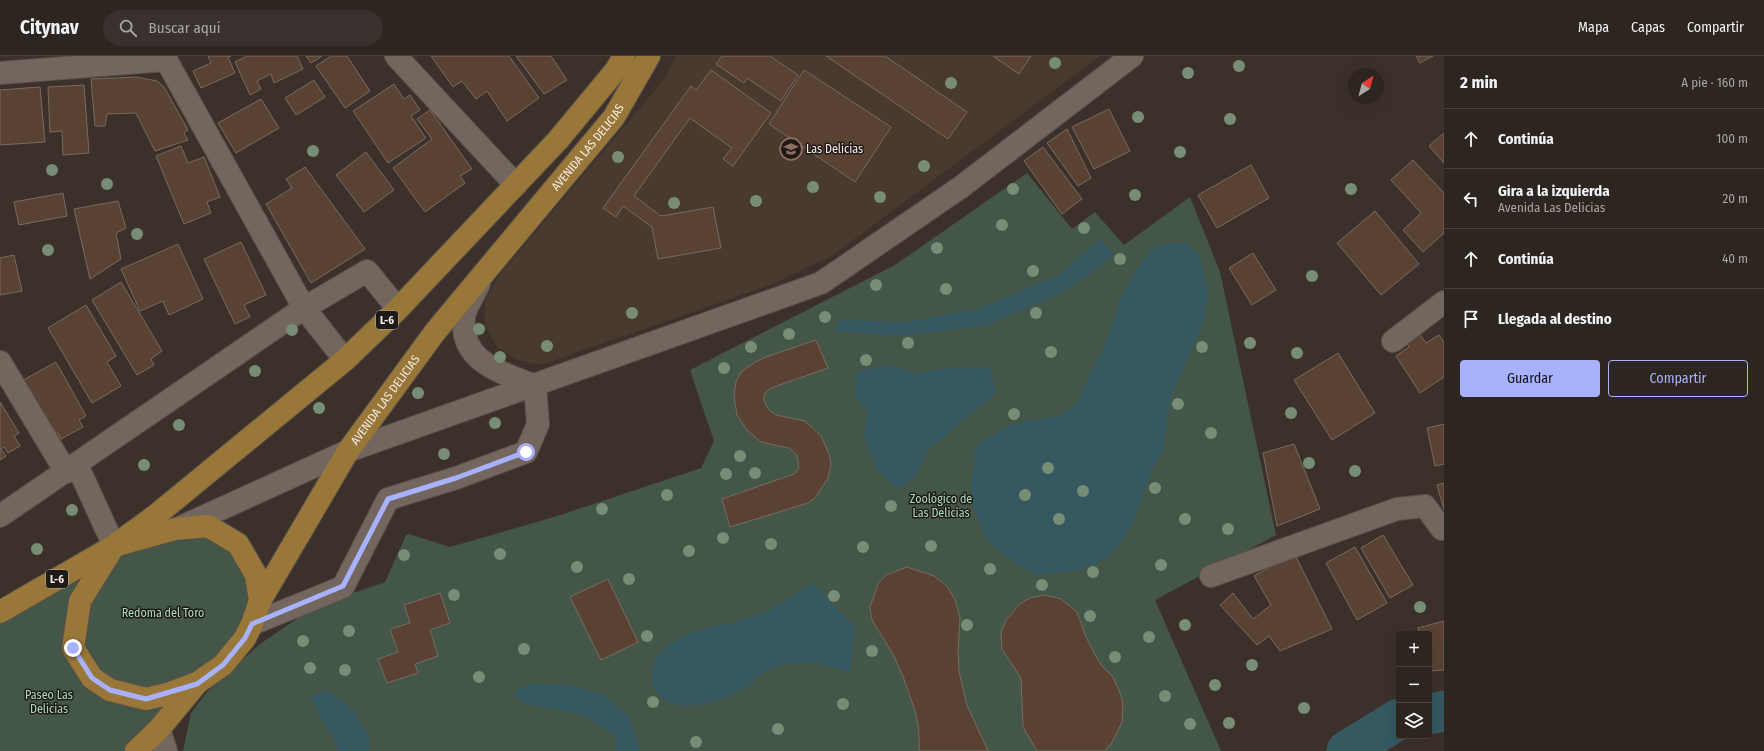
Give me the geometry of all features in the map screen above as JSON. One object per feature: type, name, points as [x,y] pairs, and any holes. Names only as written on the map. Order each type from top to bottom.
[{"type":"main road","name":"L-6","points":[[0,612],[114,546],[154,516],[344,360],[398,310],[563,134],[616,70],[624,56]]},
{"type":"main road","name":"AVENIDA LAS DELICIAS","points":[[136,751],[159,729],[197,684],[223,665],[245,638],[252,624],[260,601],[348,451],[435,332],[614,117],[650,56]]},
{"type":"main road","name":"L-6","points":[[197,684],[146,699],[110,690],[92,678],[73,648],[80,601],[114,546],[175,529],[208,526],[238,544],[256,575],[260,601]]},
{"type":"street","points":[[396,56],[516,185]]},
{"type":"street","points":[[175,529],[348,451],[535,386],[821,283],[961,187],[1132,56]]},
{"type":"street","points":[[0,73],[165,58],[304,308],[344,360]]},
{"type":"street","points":[[0,516],[304,308],[367,271],[398,310]]},
{"type":"street","points":[[486,271],[464,317],[467,345],[486,365],[535,386]]},
{"type":"street","points":[[1393,341],[1444,302]]},
{"type":"street","points":[[0,362],[72,468],[114,546]]},
{"type":"street","points":[[252,624],[343,586],[388,499],[456,478],[526,452],[538,424],[535,386]]},
{"type":"street","points":[[1211,576],[1397,509],[1425,506],[1442,529],[1444,528]]},
{"type":"street","points":[[159,729],[166,751]]},
{"type":"shaded area","name":"Las Delicias","points":[[676,56],[1100,56],[833,255],[770,285],[541,365],[517,360],[497,347],[485,326],[485,301],[500,274],[666,77]]},
{"type":"green space","name":"Zoológico de Las Delicias","points":[[1027,173],[1072,229],[1095,212],[1124,245],[1190,197],[1220,272],[1276,535],[1155,600],[1221,751],[183,751],[191,713],[207,692],[260,644],[314,607],[385,582],[406,535],[409,534],[450,547],[554,517],[701,468],[714,441],[690,370],[895,265]]},
{"type":"green space","points":[[208,526],[256,575],[252,624],[136,751],[0,751],[0,612],[114,546]]},
{"type":"water","points":[[1100,239],[1114,255],[1069,289],[986,326],[899,336],[833,331],[840,320],[904,322],[978,309],[1060,274]]},
{"type":"water","points":[[1169,243],[1187,243],[1199,255],[1208,296],[1203,323],[1171,396],[1163,451],[1154,466],[1134,520],[1122,541],[1108,557],[1080,570],[1038,575],[1025,569],[1004,555],[989,542],[982,529],[973,506],[971,486],[975,453],[979,443],[1008,426],[1035,419],[1059,416],[1077,404],[1087,379],[1101,354],[1116,315],[1118,303],[1134,274],[1151,250]]},
{"type":"water","points":[[891,365],[916,374],[939,369],[990,366],[995,394],[927,451],[916,476],[898,489],[877,470],[864,435],[868,409],[856,398],[857,371]]},
{"type":"water","points":[[813,583],[855,628],[850,673],[830,666],[801,662],[781,666],[767,671],[758,676],[747,687],[724,698],[711,702],[683,706],[671,703],[660,696],[652,683],[654,664],[659,655],[676,640],[698,630],[743,620],[763,613]]},
{"type":"water","points":[[529,684],[570,685],[603,694],[628,716],[640,751],[617,751],[614,735],[585,716],[526,704],[512,694]]},
{"type":"water","points":[[327,690],[351,707],[369,736],[369,751],[337,751],[337,742],[326,728],[311,697]]},
{"type":"building","points":[[208,56],[231,56],[228,57],[235,73],[201,88],[193,71],[211,63]]},
{"type":"building","points":[[247,56],[297,56],[303,69],[274,83],[271,74],[257,81],[261,89],[250,95],[235,62]]},
{"type":"building","points":[[306,56],[322,56],[311,63]]},
{"type":"building","points":[[331,56],[347,56],[370,91],[345,108],[316,66]]},
{"type":"building","points":[[431,56],[509,56],[539,98],[507,121],[487,91],[476,99],[462,81],[453,87]]},
{"type":"building","points":[[516,56],[551,56],[567,80],[544,94]]},
{"type":"building","points":[[722,56],[770,56],[798,75],[781,101],[747,78],[744,83],[716,64]]},
{"type":"building","points":[[826,56],[885,56],[967,112],[948,139]]},
{"type":"building","points":[[993,56],[1031,56],[1019,74]]},
{"type":"building","points":[[1416,56],[1433,56],[1420,63]]},
{"type":"building","points":[[711,70],[771,113],[733,166],[723,159],[732,148],[690,118],[634,196],[661,216],[713,207],[721,248],[658,259],[652,227],[623,206],[616,217],[603,208],[691,86],[696,90]]},
{"type":"building","points":[[804,70],[891,127],[855,182],[769,124]]},
{"type":"building","points":[[136,77],[157,81],[164,87],[188,130],[184,133],[188,140],[155,151],[136,113],[107,114],[105,126],[95,126],[91,79]]},
{"type":"building","points":[[314,80],[325,97],[296,115],[285,98]]},
{"type":"building","points":[[394,84],[404,99],[410,95],[420,110],[411,116],[426,138],[388,163],[353,111]]},
{"type":"building","points":[[84,85],[89,153],[63,155],[62,131],[50,132],[48,87]]},
{"type":"building","points":[[40,87],[45,142],[0,145],[0,90]]},
{"type":"building","points":[[261,99],[279,128],[236,153],[218,123]]},
{"type":"building","points":[[1109,109],[1130,151],[1094,169],[1072,127]]},
{"type":"building","points":[[430,110],[472,169],[460,176],[465,183],[425,212],[393,168],[432,139],[417,119]]},
{"type":"building","points":[[1067,129],[1091,178],[1078,186],[1047,143]]},
{"type":"building","points":[[1444,133],[1444,163],[1429,146]]},
{"type":"building","points":[[181,146],[188,163],[204,157],[220,197],[207,202],[211,213],[184,224],[156,156]]},
{"type":"building","points":[[1043,147],[1082,199],[1062,214],[1024,161]]},
{"type":"building","points":[[366,152],[394,190],[364,212],[336,175]]},
{"type":"building","points":[[1413,160],[1444,193],[1444,233],[1423,252],[1403,230],[1421,213],[1391,180]]},
{"type":"building","points":[[1251,165],[1269,198],[1217,228],[1198,195]]},
{"type":"building","points":[[305,167],[365,249],[311,283],[266,204],[292,188],[286,179]]},
{"type":"building","points":[[63,193],[67,216],[19,225],[14,202]]},
{"type":"building","points":[[118,201],[126,228],[116,233],[121,259],[90,279],[74,209]]},
{"type":"building","points":[[1375,211],[1419,264],[1381,295],[1337,243]]},
{"type":"building","points":[[241,242],[266,295],[244,305],[250,317],[235,324],[204,259]]},
{"type":"building","points":[[178,244],[203,299],[169,315],[163,301],[140,311],[121,269]]},
{"type":"building","points":[[1253,253],[1276,290],[1252,305],[1229,268]]},
{"type":"building","points":[[14,255],[22,291],[0,295],[0,258]]},
{"type":"building","points":[[121,282],[162,351],[151,359],[154,365],[137,375],[92,300]]},
{"type":"building","points":[[86,305],[116,356],[107,362],[121,386],[92,403],[48,328]]},
{"type":"building","points":[[1418,332],[1426,343],[1439,335],[1444,342],[1444,377],[1420,393],[1396,356],[1409,347],[1405,341]]},
{"type":"building","points":[[816,340],[828,368],[771,388],[764,394],[764,401],[769,410],[776,415],[805,421],[821,436],[829,454],[831,464],[828,478],[815,498],[808,503],[730,527],[722,499],[794,474],[799,468],[797,455],[789,448],[761,442],[747,430],[737,415],[734,396],[736,382],[741,372],[763,358]]},
{"type":"building","points":[[1338,353],[1375,413],[1332,440],[1294,380]]},
{"type":"building","points":[[56,362],[86,416],[79,420],[83,427],[61,439],[58,433],[49,437],[18,383]]},
{"type":"building","points":[[0,402],[19,433],[14,436],[20,446],[8,453],[4,447],[1,449],[6,456],[0,460]]},
{"type":"building","points":[[1444,424],[1444,464],[1435,466],[1427,428]]},
{"type":"building","points":[[1294,444],[1320,509],[1277,526],[1263,453]]},
{"type":"building","points":[[1444,483],[1444,510],[1437,485]]},
{"type":"building","points":[[1383,535],[1413,585],[1390,598],[1361,548]]},
{"type":"building","points":[[1355,547],[1387,603],[1357,620],[1326,563]]},
{"type":"building","points":[[1294,553],[1332,629],[1280,651],[1269,636],[1257,645],[1220,605],[1233,593],[1253,619],[1271,605],[1254,576]]},
{"type":"building","points":[[907,567],[934,576],[947,586],[955,600],[960,618],[958,651],[959,672],[967,705],[988,751],[919,751],[919,732],[916,714],[894,656],[872,620],[870,607],[878,584],[886,575]]},
{"type":"building","points":[[608,579],[638,642],[601,660],[570,597]]},
{"type":"building","points":[[440,593],[450,623],[430,630],[438,656],[415,664],[418,673],[387,683],[378,659],[398,652],[390,629],[410,623],[404,605]]},
{"type":"building","points":[[1045,595],[1061,599],[1077,612],[1086,637],[1095,655],[1102,666],[1113,677],[1119,690],[1123,703],[1122,722],[1111,744],[1104,751],[1037,751],[1023,727],[1021,678],[1002,649],[1001,633],[1006,620],[1020,604],[1030,598]]},
{"type":"building","points":[[1444,621],[1444,670],[1432,671],[1432,631],[1418,631],[1418,628]]},
{"type":"waterway","points":[[1432,713],[1444,711]]},
{"type":"waterway","points":[[1347,751],[1396,721]]},
{"type":"place","name":"Las Delicias","points":[[791,149]]},
{"type":"route","points":[[73,648],[92,678],[110,690],[146,699],[197,684],[223,665],[245,638],[252,624],[343,586],[388,499],[456,478],[526,452]]},
{"type":"park label","name":"Redoma del Toro","points":[[163,613]]},
{"type":"park label","name":"Paseo Las Delicias","points":[[49,702]]}]
